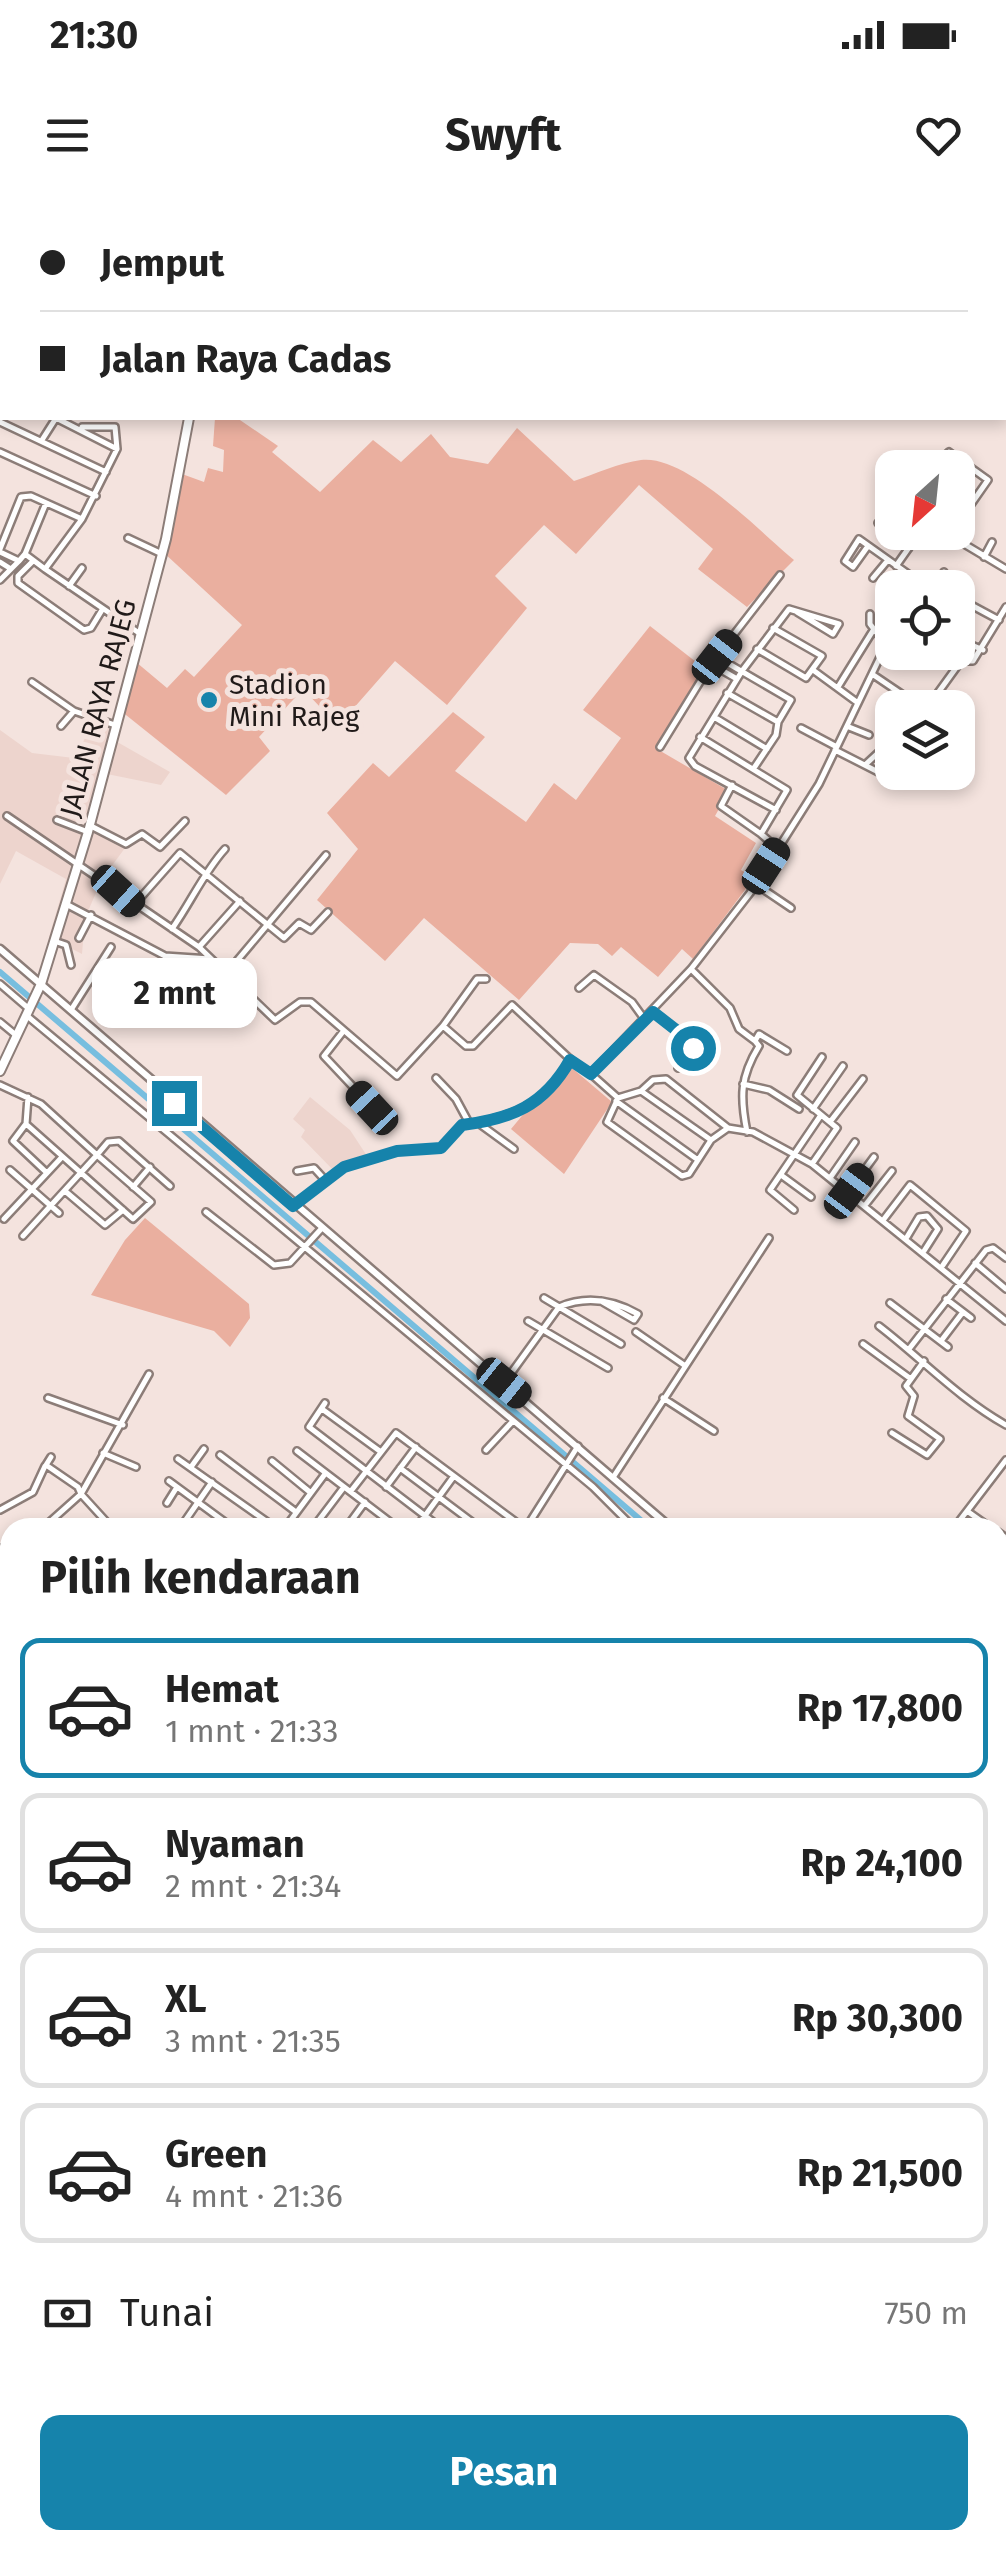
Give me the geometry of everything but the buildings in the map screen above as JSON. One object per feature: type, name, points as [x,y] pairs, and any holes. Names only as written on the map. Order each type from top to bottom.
[{"type":"main road","name":"JALAN RAYA RAJEG","points":[[0,1072],[38,987],[89,829],[162,554],[189,420]]},
{"type":"street","points":[[42,440],[52,420]]},
{"type":"street","points":[[45,570],[96,496],[116,449],[115,427],[80,426],[56,420]]},
{"type":"street","points":[[0,422],[106,472]]},
{"type":"street","points":[[80,426],[116,449]]},
{"type":"street","points":[[0,452],[96,496]]},
{"type":"street","points":[[975,471],[988,480],[975,498]]},
{"type":"street","points":[[18,562],[0,551],[22,497],[82,519]]},
{"type":"street","points":[[0,580],[25,554],[46,503]]},
{"type":"street","points":[[128,538],[162,554]]},
{"type":"street","points":[[868,546],[853,566],[845,561],[858,540],[868,546],[903,570]]},
{"type":"street","points":[[984,557],[992,542]]},
{"type":"street","points":[[896,566],[908,550]]},
{"type":"street","points":[[974,550],[1006,569]]},
{"type":"street","points":[[25,554],[140,633]]},
{"type":"street","points":[[873,578],[888,560]]},
{"type":"street","points":[[33,561],[18,576],[18,583],[84,630],[92,628],[102,610]]},
{"type":"street","points":[[0,562],[11,569]]},
{"type":"street","points":[[69,586],[82,568]]},
{"type":"street","points":[[660,747],[711,664],[780,575]]},
{"type":"street","points":[[975,607],[999,620]]},
{"type":"street","points":[[975,659],[1006,608]]},
{"type":"street","points":[[776,810],[690,760],[736,679],[789,609],[839,624],[833,634],[797,612]]},
{"type":"street","points":[[838,687],[874,629],[870,614]]},
{"type":"street","points":[[758,649],[806,678],[814,670],[822,656],[773,628]]},
{"type":"street","points":[[975,646],[983,650]]},
{"type":"street","points":[[717,657],[791,700],[754,768]]},
{"type":"street","points":[[711,664],[736,679]]},
{"type":"street","points":[[591,1074],[691,970],[754,884],[819,784],[875,669]]},
{"type":"street","points":[[814,670],[858,704]]},
{"type":"street","points":[[872,674],[896,690]]},
{"type":"street","points":[[32,682],[74,711],[115,725]]},
{"type":"street","points":[[727,694],[778,722]]},
{"type":"street","points":[[61,726],[74,711]]},
{"type":"street","points":[[713,716],[767,749]]},
{"type":"street","points":[[849,726],[869,734]]},
{"type":"street","points":[[801,728],[875,769]]},
{"type":"street","points":[[700,737],[787,790],[761,834]]},
{"type":"street","points":[[866,764],[875,756]]},
{"type":"street","points":[[732,784],[722,806],[777,848]]},
{"type":"street","points":[[7,816],[199,947],[275,1020],[308,1001],[397,1076],[443,1026],[477,979],[486,978]]},
{"type":"street","points":[[56,820],[126,844],[142,834],[160,847],[185,822]]},
{"type":"street","points":[[172,928],[225,848]]},
{"type":"street","points":[[134,905],[178,854],[286,938],[296,924],[311,930],[328,912]]},
{"type":"street","points":[[226,975],[326,856]]},
{"type":"street","points":[[754,884],[791,908]]},
{"type":"street","points":[[199,947],[240,901]]},
{"type":"street","points":[[66,904],[180,960],[213,960]]},
{"type":"street","points":[[80,938],[91,915]]},
{"type":"street","points":[[54,941],[66,945],[71,965]]},
{"type":"street","points":[[70,1012],[111,946]]},
{"type":"street","points":[[0,949],[38,987],[320,1231],[660,1518]]},
{"type":"street","points":[[169,979],[180,960]]},
{"type":"street","points":[[691,970],[730,1008],[739,1029],[759,1046],[746,1066],[742,1084],[747,1132]]},
{"type":"street","points":[[578,988],[594,975],[639,1008],[645,1020]]},
{"type":"street","points":[[0,984],[566,1463],[624,1518]]},
{"type":"street","points":[[443,1026],[466,1046],[473,1046],[512,1005],[617,1100],[698,1160]]},
{"type":"street","points":[[653,1012],[694,1046],[678,1068]]},
{"type":"street","points":[[0,1022],[16,1036]]},
{"type":"street","points":[[342,1033],[324,1056],[372,1108]]},
{"type":"street","points":[[755,1041],[759,1034],[787,1052]]},
{"type":"street","points":[[812,1164],[838,1128],[797,1092],[822,1057]]},
{"type":"street","points":[[293,1206],[344,1167],[397,1151],[441,1148],[469,1124],[481,1124],[532,1106],[570,1060]]},
{"type":"street","points":[[814,1109],[843,1066]]},
{"type":"street","points":[[436,1078],[456,1099],[469,1124]]},
{"type":"street","points":[[728,1128],[712,1140],[690,1174],[678,1174],[608,1122],[617,1100],[653,1080],[666,1079],[728,1128],[747,1132],[812,1164],[924,1250],[1006,1321]]},
{"type":"street","points":[[830,1122],[863,1079]]},
{"type":"street","points":[[742,1084],[769,1090],[799,1108]]},
{"type":"street","points":[[0,1085],[28,1098],[150,1203],[136,1220],[26,1124]]},
{"type":"street","points":[[641,1090],[712,1140]]},
{"type":"street","points":[[28,1098],[26,1124],[13,1140],[46,1174]]},
{"type":"street","points":[[794,1210],[770,1192],[792,1152],[821,1115]]},
{"type":"street","points":[[481,1124],[514,1149]]},
{"type":"street","points":[[23,1236],[116,1139],[170,1186]]},
{"type":"street","points":[[830,1178],[855,1142]]},
{"type":"street","points":[[4,1219],[62,1156]]},
{"type":"street","points":[[849,1191],[874,1157]]},
{"type":"street","points":[[133,1187],[150,1168]]},
{"type":"street","points":[[296,1171],[314,1168],[325,1180]]},
{"type":"street","points":[[10,1170],[59,1213]]},
{"type":"street","points":[[866,1204],[892,1171]]},
{"type":"street","points":[[780,1174],[812,1197]]},
{"type":"street","points":[[884,1219],[910,1185],[916,1189],[966,1230],[943,1266]]},
{"type":"street","points":[[64,1190],[105,1224],[123,1210]]},
{"type":"street","points":[[206,1212],[270,1264],[290,1263],[320,1231]]},
{"type":"street","points":[[906,1237],[919,1218],[927,1216],[938,1228],[924,1250]]},
{"type":"street","points":[[614,1476],[769,1238]]},
{"type":"street","points":[[909,1348],[975,1263],[992,1248],[1006,1258]]},
{"type":"street","points":[[975,1263],[1006,1289]]},
{"type":"street","points":[[544,1298],[621,1344]]},
{"type":"street","points":[[946,1299],[971,1318]]},
{"type":"street","points":[[559,1307],[600,1301],[611,1300],[638,1314],[634,1320],[600,1301]]},
{"type":"street","points":[[890,1303],[948,1347]]},
{"type":"street","points":[[504,1383],[559,1307]]},
{"type":"street","points":[[941,1341],[963,1312]]},
{"type":"street","points":[[528,1321],[608,1368]]},
{"type":"street","points":[[879,1326],[924,1361],[937,1377],[1006,1425]]},
{"type":"street","points":[[636,1332],[684,1365]]},
{"type":"street","points":[[863,1344],[911,1379]]},
{"type":"street","points":[[892,1432],[927,1455],[940,1439],[908,1416],[914,1396],[906,1386],[924,1361]]},
{"type":"street","points":[[54,1518],[81,1494],[149,1374]]},
{"type":"street","points":[[48,1398],[123,1425]]},
{"type":"street","points":[[663,1398],[714,1431]]},
{"type":"street","points":[[382,1452],[323,1406],[308,1427],[428,1518]]},
{"type":"street","points":[[486,1450],[513,1421]]},
{"type":"street","points":[[322,1518],[396,1432],[511,1518]]},
{"type":"street","points":[[386,1486],[416,1448]]},
{"type":"street","points":[[191,1467],[204,1449]]},
{"type":"street","points":[[531,1518],[576,1449]]},
{"type":"street","points":[[298,1451],[385,1518]]},
{"type":"street","points":[[103,1452],[136,1466]]},
{"type":"street","points":[[220,1455],[296,1512]]},
{"type":"street","points":[[0,1510],[34,1492],[51,1457]]},
{"type":"street","points":[[178,1459],[262,1518]]},
{"type":"street","points":[[961,1518],[1006,1460]]},
{"type":"street","points":[[272,1461],[311,1493]]},
{"type":"street","points":[[46,1465],[78,1487],[103,1518]]},
{"type":"street","points":[[400,1468],[467,1518]]},
{"type":"street","points":[[292,1518],[326,1473]]},
{"type":"street","points":[[423,1518],[454,1476]]},
{"type":"street","points":[[169,1481],[220,1518]]},
{"type":"street","points":[[186,1518],[212,1482]]},
{"type":"street","points":[[168,1502],[177,1487]]},
{"type":"street","points":[[353,1518],[365,1502]]},
{"type":"street","points":[[967,1510],[978,1518]]},
{"type":"shaded area","points":[[215,420],[240,420],[278,446],[272,452],[320,492],[373,440],[401,462],[431,434],[450,457],[488,464],[517,428],[574,481],[641,460],[659,461],[679,469],[722,497],[794,560],[747,607],[698,569],[713,549],[639,485],[576,554],[544,525],[495,576],[527,608],[447,705],[395,661],[338,726],[303,689],[259,737],[270,751],[226,795],[121,711],[136,662],[167,688],[185,669],[194,677],[242,625],[163,552],[182,474],[204,482],[208,468],[223,472],[224,450],[213,446]]},
{"type":"shaded area","points":[[650,626],[705,669],[657,749],[729,791],[715,816],[756,843],[741,870],[754,878],[693,959],[682,949],[658,977],[621,947],[612,956],[598,944],[570,943],[519,1000],[424,918],[385,961],[317,900],[358,849],[327,813],[373,763],[389,777],[453,712],[485,737],[455,771],[526,822],[554,783],[576,800],[621,738],[583,710]]},
{"type":"shaded area","points":[[94,722],[107,722],[112,739],[170,772],[161,785],[107,774],[93,827],[128,844],[102,879],[85,918],[82,954],[49,937],[66,879],[16,851],[0,884],[0,730],[32,753],[74,758]]},
{"type":"shaded area","points":[[566,1063],[612,1102],[564,1174],[511,1129]]},
{"type":"shaded area","points":[[310,1097],[350,1130],[371,1162],[337,1174],[301,1137],[305,1130],[293,1119]]},
{"type":"shaded area","points":[[145,1218],[249,1304],[250,1318],[230,1347],[214,1331],[91,1295],[125,1240]]},
{"type":"waterway","points":[[0,972],[638,1518]]},
{"type":"place","name":"Stadion Mini Rajeg","points":[[209,700]]},
{"type":"route","points":[[174,1103],[293,1206],[344,1167],[397,1151],[441,1148],[462,1125],[476,1126],[528,1109],[570,1060],[591,1074],[653,1012],[689,1040],[693,1048]]}]
